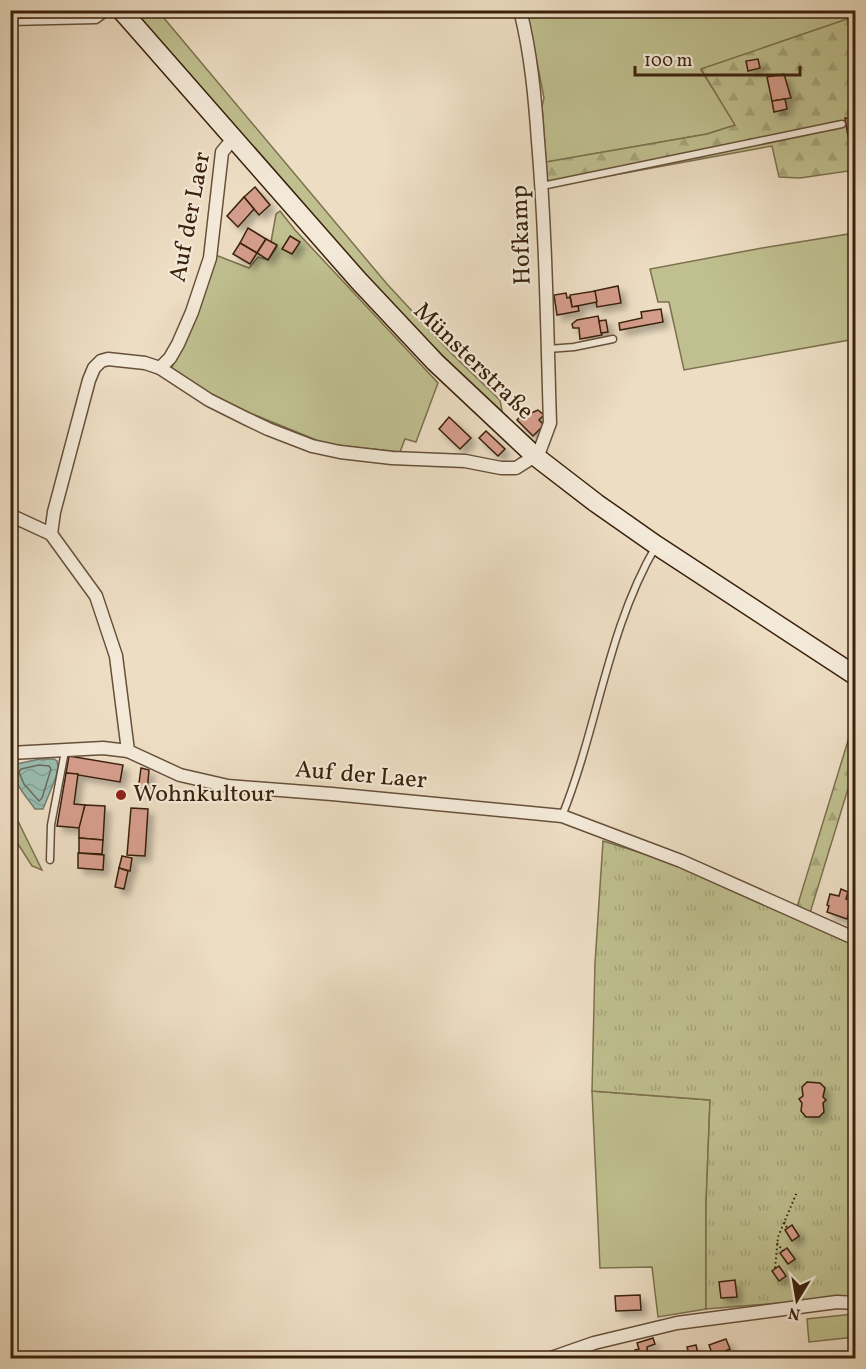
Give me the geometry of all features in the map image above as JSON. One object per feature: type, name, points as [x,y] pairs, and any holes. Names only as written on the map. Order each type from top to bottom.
[{"type":"main road","name":"Münsterstraße","points":[[121,10],[233,139],[435,362],[535,456],[656,545],[854,671]]},
{"type":"street","name":"Hofkamp","points":[[520,10],[525,29],[535,103],[542,186],[550,423],[535,456]]},
{"type":"street","name":"Auf der Laer","points":[[160,368],[170,358],[178,344],[192,312],[210,258],[222,152],[233,139]]},
{"type":"street","points":[[51,534],[54,512],[84,397],[94,368],[101,361],[118,358],[160,368],[209,400],[268,429],[312,446],[392,458],[465,461],[501,468],[516,468],[535,456]]},
{"type":"street","points":[[10,515],[51,534],[96,596],[116,656],[128,751]]},
{"type":"street","name":"Auf der Laer","points":[[10,753],[103,747],[128,751],[180,775],[228,786],[562,816],[681,861],[855,939]]},
{"type":"street","points":[[551,1359],[594,1344],[677,1323],[837,1302],[855,1303]]},
{"type":"lane","points":[[10,22],[96,20],[110,10]]},
{"type":"lane","points":[[542,186],[842,123]]},
{"type":"lane","points":[[547,349],[574,347],[613,339]]},
{"type":"lane","points":[[562,816],[574,786],[625,607],[656,545]]},
{"type":"lane","points":[[50,860],[53,810],[65,750]]},
{"type":"path","points":[[775,1268],[777,1243],[797,1192]]},
{"type":"path","points":[[784,1222],[787,1228]]},
{"type":"path","points":[[777,1243],[783,1251]]},
{"type":"green space","points":[[848,10],[851,18],[701,70],[736,125],[707,134],[546,162],[542,106],[544,98],[527,11]]},
{"type":"green space","points":[[132,11],[158,11],[387,284],[451,353],[500,400],[503,416],[395,308]]},
{"type":"green space","points":[[848,11],[855,11],[855,202],[848,171],[800,178],[779,177],[772,146],[548,187],[546,162],[707,134],[735,125],[701,69],[850,18]]},
{"type":"green space","points":[[280,211],[295,230],[438,383],[416,442],[405,439],[400,452],[326,444],[223,402],[171,370],[196,311],[213,254],[249,268],[258,257],[268,260],[277,247],[271,242],[276,214]]},
{"type":"green space","points":[[855,233],[855,339],[684,370],[669,302],[658,302],[650,269]]},
{"type":"green space","points":[[855,718],[855,766],[810,913],[797,907]]},
{"type":"green space","points":[[10,794],[15,815],[42,870],[32,866],[11,833]]},
{"type":"green space","points":[[603,841],[674,863],[855,944],[855,1297],[706,1309],[706,1205],[710,1100],[592,1091],[595,963]]},
{"type":"green space","points":[[592,1091],[710,1100],[706,1204],[706,1309],[658,1317],[652,1267],[600,1268]]},
{"type":"green space","points":[[853,1314],[855,1337],[809,1342],[807,1319]]},
{"type":"water","points":[[40,759],[54,759],[58,767],[43,809],[35,809],[17,783],[12,765]]},
{"type":"building","points":[[758,59],[760,68],[748,71],[746,61]]},
{"type":"building","points":[[784,74],[791,98],[772,101],[767,77]]},
{"type":"building","points":[[785,99],[787,109],[774,112],[772,101]]},
{"type":"building","points":[[845,118],[856,119],[856,135],[848,136]]},
{"type":"building","points":[[255,187],[270,205],[259,215],[244,197]]},
{"type":"building","points":[[244,197],[254,209],[238,227],[227,216]]},
{"type":"building","points":[[248,228],[266,239],[257,253],[240,243]]},
{"type":"building","points":[[290,236],[300,242],[292,254],[282,249]]},
{"type":"building","points":[[266,239],[277,245],[268,260],[257,253]]},
{"type":"building","points":[[240,243],[257,253],[250,264],[233,254]]},
{"type":"building","points":[[618,286],[621,303],[597,307],[594,291]]},
{"type":"building","points":[[595,291],[597,302],[572,307],[570,295]]},
{"type":"building","points":[[566,293],[567,298],[570,297],[572,307],[578,306],[579,311],[557,315],[554,295]]},
{"type":"building","points":[[661,309],[663,322],[620,330],[619,323],[642,318],[641,312]]},
{"type":"building","points":[[598,316],[602,335],[580,339],[579,328],[573,328],[572,324],[577,320]]},
{"type":"building","points":[[606,320],[608,332],[601,333],[599,321]]},
{"type":"building","points":[[527,409],[531,413],[538,410],[544,415],[539,420],[544,425],[533,436],[517,420]]},
{"type":"building","points":[[449,417],[471,438],[460,449],[439,429]]},
{"type":"building","points":[[486,431],[505,449],[498,456],[479,438]]},
{"type":"building","points":[[69,756],[123,765],[120,782],[66,773]]},
{"type":"building","points":[[141,768],[149,770],[147,792],[138,791]]},
{"type":"building","points":[[66,773],[78,774],[74,804],[85,805],[80,828],[57,826]]},
{"type":"building","points":[[85,805],[105,806],[103,840],[79,838]]},
{"type":"building","points":[[131,808],[148,809],[145,856],[127,855]]},
{"type":"building","points":[[79,838],[103,840],[102,854],[79,853]]},
{"type":"building","points":[[78,853],[104,855],[103,870],[78,868]]},
{"type":"building","points":[[122,856],[132,858],[130,871],[119,868]]},
{"type":"building","points":[[119,868],[128,871],[124,889],[115,887]]},
{"type":"building","points":[[841,889],[848,892],[846,899],[852,901],[847,919],[827,912],[830,894],[839,896]]},
{"type":"building","points":[[807,1082],[820,1083],[825,1088],[824,1112],[819,1117],[806,1117],[801,1111],[802,1103],[799,1099],[803,1096],[802,1087]]},
{"type":"building","points":[[792,1225],[799,1236],[792,1241],[785,1230]]},
{"type":"building","points":[[787,1248],[795,1259],[788,1264],[780,1253]]},
{"type":"building","points":[[779,1266],[786,1276],[779,1281],[772,1271]]},
{"type":"building","points":[[735,1280],[737,1297],[721,1298],[719,1282]]},
{"type":"building","points":[[640,1295],[641,1310],[616,1311],[615,1296]]},
{"type":"building","points":[[653,1338],[655,1344],[647,1347],[648,1356],[637,1357],[635,1350],[639,1349],[637,1343]]},
{"type":"building","points":[[726,1339],[730,1349],[713,1356],[709,1345]]},
{"type":"building","points":[[696,1345],[699,1358],[690,1358],[687,1347]]},
{"type":"place","name":"Wohnkultour","points":[[121,795]]}]
